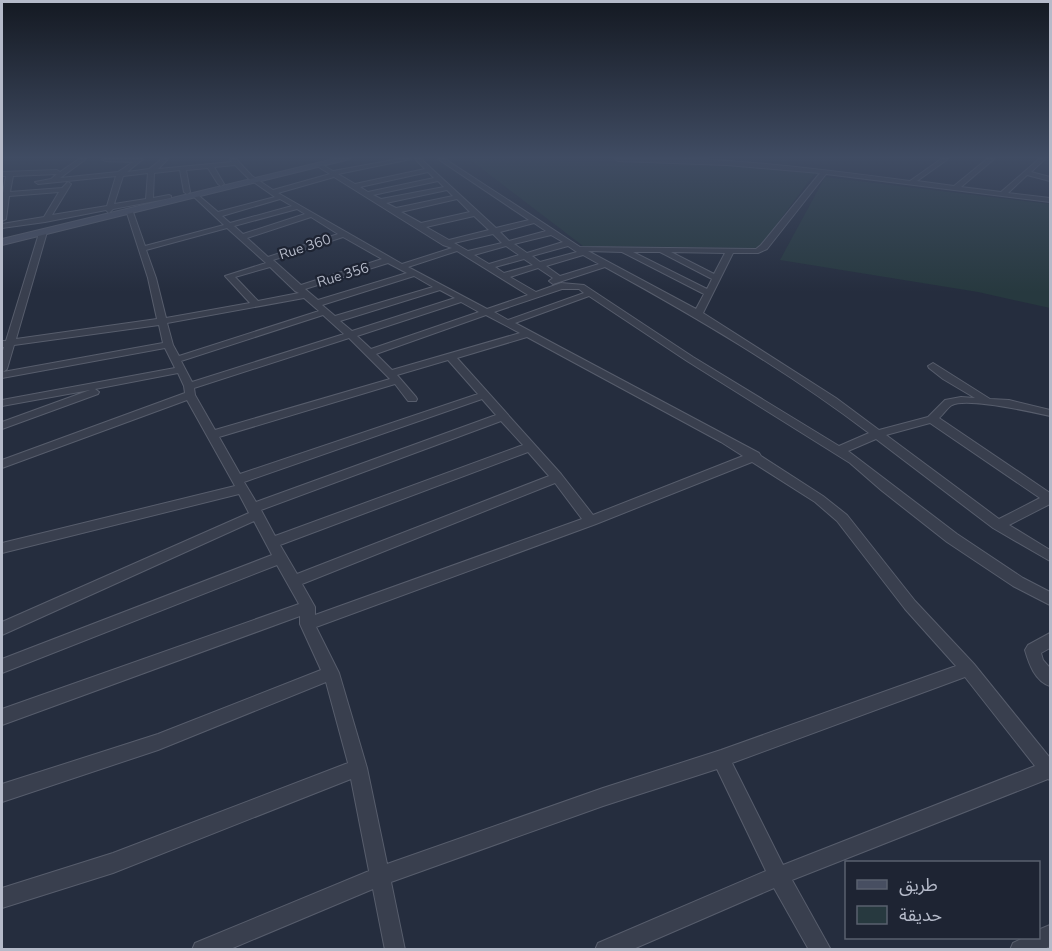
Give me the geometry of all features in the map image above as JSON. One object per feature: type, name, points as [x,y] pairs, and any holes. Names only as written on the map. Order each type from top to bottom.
[{"type":"main road","points":[[2,242],[110,209],[137,203]]},
{"type":"main road","points":[[2,237],[129,212],[159,203]]},
{"type":"street","points":[[2,219],[3,203]]},
{"type":"street","points":[[2,369],[6,343],[42,230],[56,203]]},
{"type":"street","points":[[2,226],[110,209],[112,203]]},
{"type":"street","points":[[203,203],[352,336],[412,399]]},
{"type":"street","points":[[217,215],[251,203]]},
{"type":"street","points":[[291,203],[400,267],[755,456],[819,499],[842,518],[910,605],[968,669],[1050,770],[778,876],[605,950]]},
{"type":"street","points":[[381,203],[531,292],[567,285],[581,287],[690,359],[839,450],[952,538],[1018,582],[1050,599]]},
{"type":"street","points":[[394,211],[429,203]]},
{"type":"street","points":[[466,203],[507,243],[559,279]]},
{"type":"street","points":[[509,203],[581,251],[698,314],[832,400],[998,525],[1050,556]]},
{"type":"street","points":[[503,276],[581,251],[761,249],[798,203]]},
{"type":"street","points":[[141,249],[231,227],[298,207]]},
{"type":"street","points":[[129,212],[152,278],[168,345],[212,435],[308,607],[307,624],[331,673],[358,768],[395,950]]},
{"type":"street","points":[[419,226],[476,213]]},
{"type":"street","points":[[242,237],[311,215]]},
{"type":"street","points":[[446,243],[535,220]]},
{"type":"street","points":[[466,254],[552,232]]},
{"type":"street","name":"Rue 360","points":[[256,304],[229,276],[344,234]]},
{"type":"street","points":[[487,267],[568,243]]},
{"type":"street","points":[[400,267],[457,249]]},
{"type":"street","points":[[621,249],[709,293]]},
{"type":"street","points":[[660,250],[716,278]]},
{"type":"street","points":[[698,314],[730,250]]},
{"type":"street","name":"Rue 356","points":[[6,343],[164,321],[256,304],[301,292],[389,260]]},
{"type":"street","points":[[369,353],[486,312],[559,279],[606,264]]},
{"type":"street","points":[[315,304],[413,274]]},
{"type":"street","points":[[333,320],[439,288]]},
{"type":"street","points":[[507,323],[591,293]]},
{"type":"street","points":[[2,464],[190,391],[462,299]]},
{"type":"street","points":[[2,426],[126,380],[178,365],[324,312]]},
{"type":"street","points":[[212,435],[528,334]]},
{"type":"street","points":[[2,375],[168,345]]},
{"type":"street","points":[[451,357],[557,477],[591,521]]},
{"type":"street","points":[[933,366],[947,377],[989,401]]},
{"type":"street","points":[[2,403],[126,380]]},
{"type":"street","points":[[2,548],[239,485],[484,395]]},
{"type":"street","points":[[839,450],[878,434],[932,419],[949,402],[989,401],[1050,412]]},
{"type":"street","points":[[2,629],[255,512],[503,416]]},
{"type":"street","points":[[932,419],[1050,499],[998,525]]},
{"type":"street","points":[[272,543],[530,447]]},
{"type":"street","points":[[307,624],[591,521],[755,456]]},
{"type":"street","points":[[295,581],[557,477]]},
{"type":"street","points":[[2,666],[280,558]]},
{"type":"street","points":[[2,717],[308,607]]},
{"type":"street","points":[[1050,640],[1033,650],[1036,663],[1050,679]]},
{"type":"street","points":[[202,950],[381,876],[603,797],[721,759],[968,669]]},
{"type":"street","points":[[2,794],[158,742],[331,673]]},
{"type":"street","points":[[721,759],[778,876],[821,950]]},
{"type":"street","points":[[2,898],[113,863],[358,768]]},
{"type":"street","points":[[1020,950],[1050,935]]},
{"type":"green space","points":[[527,203],[792,203],[759,248],[583,246]]},
{"type":"green space","points":[[811,203],[1050,204],[1050,308],[978,292],[780,260]]}]
